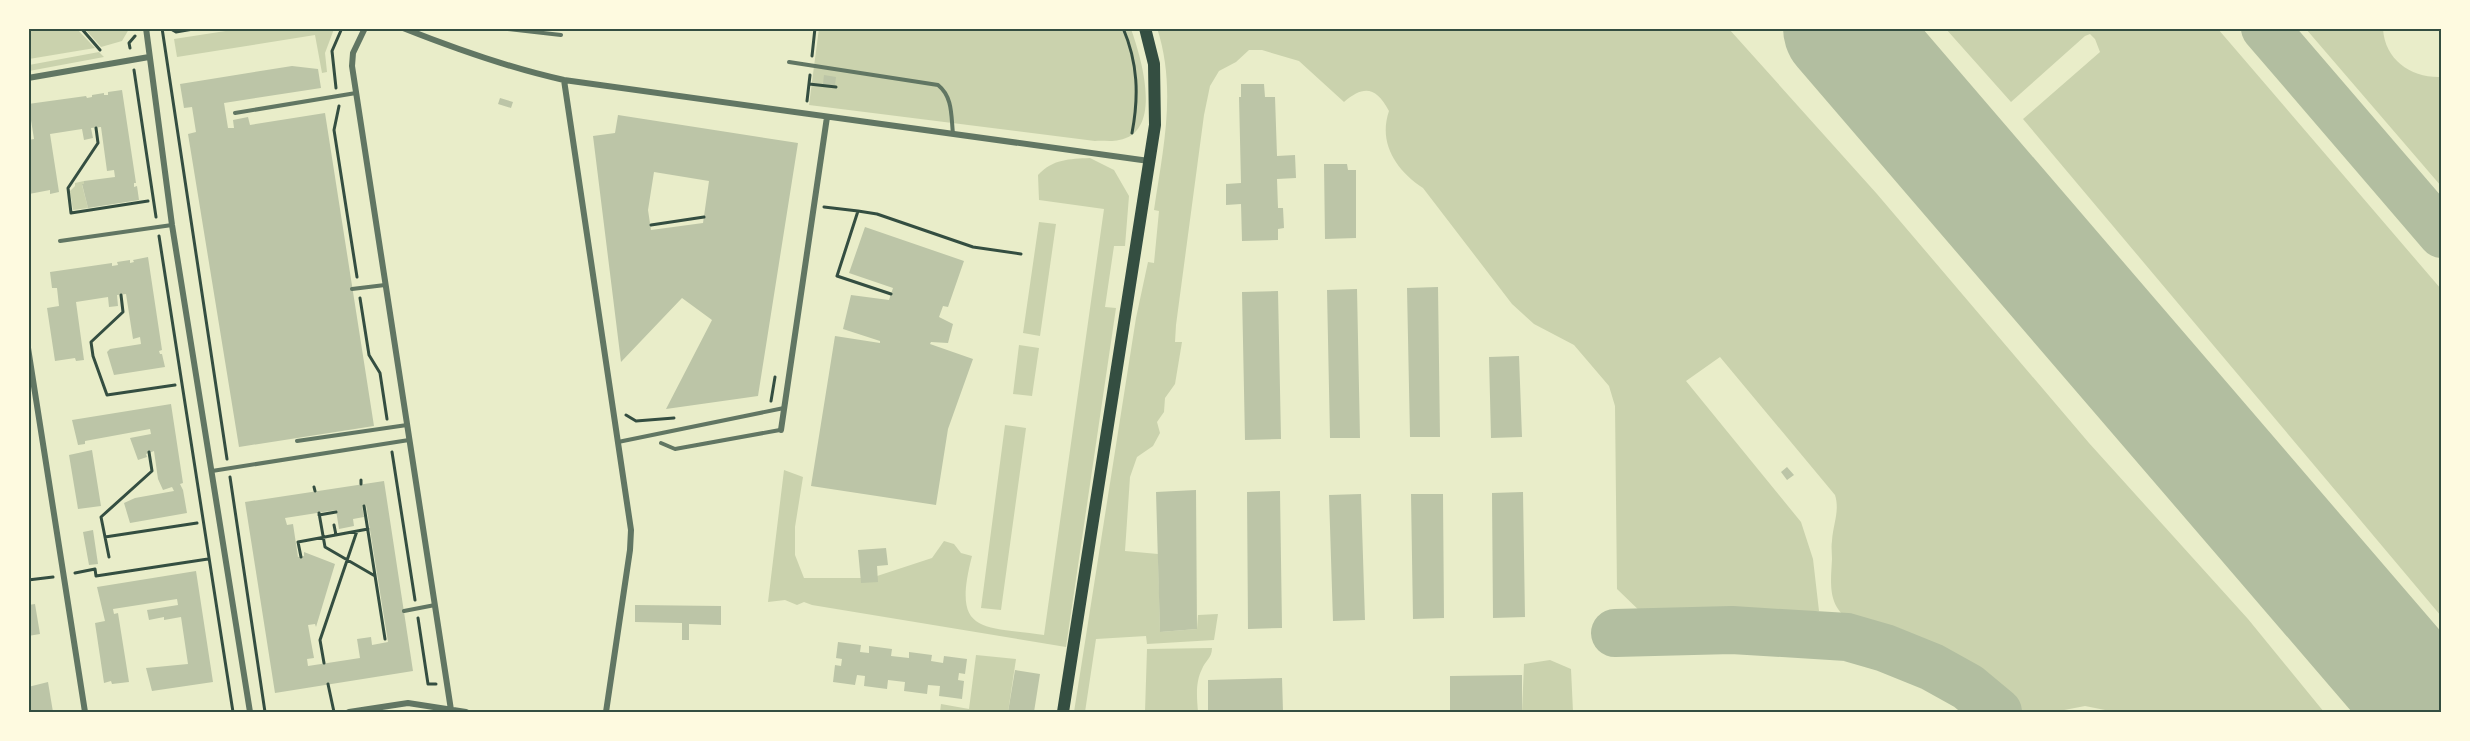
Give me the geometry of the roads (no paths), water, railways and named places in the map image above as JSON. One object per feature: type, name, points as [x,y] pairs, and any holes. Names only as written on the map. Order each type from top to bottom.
[{"type":"main road","points":[[1063,712],[1155,125],[1154,64],[1145,28]]},
{"type":"street","points":[[146,28],[172,225],[250,712]]},
{"type":"street","points":[[365,28],[352,61],[356,93],[451,710]]},
{"type":"street","points":[[403,28],[475,56],[564,80],[1149,161]]},
{"type":"street","points":[[28,78],[149,57]]},
{"type":"street","points":[[564,80],[631,530],[606,712]]},
{"type":"street","points":[[781,430],[827,117]]},
{"type":"street","points":[[28,348],[85,712]]},
{"type":"street","points":[[349,712],[408,703],[466,712]]},
{"type":"lane","points":[[499,28],[561,35]]},
{"type":"lane","points":[[789,62],[938,85],[946,92],[950,102],[953,134]]},
{"type":"lane","points":[[235,113],[356,93]]},
{"type":"lane","points":[[60,241],[172,225]]},
{"type":"lane","points":[[352,289],[385,285]]},
{"type":"lane","points":[[617,442],[784,408]]},
{"type":"lane","points":[[297,441],[407,425]]},
{"type":"lane","points":[[661,443],[675,449],[781,430]]},
{"type":"lane","points":[[212,471],[409,440]]},
{"type":"lane","points":[[405,611],[435,605]]}]
